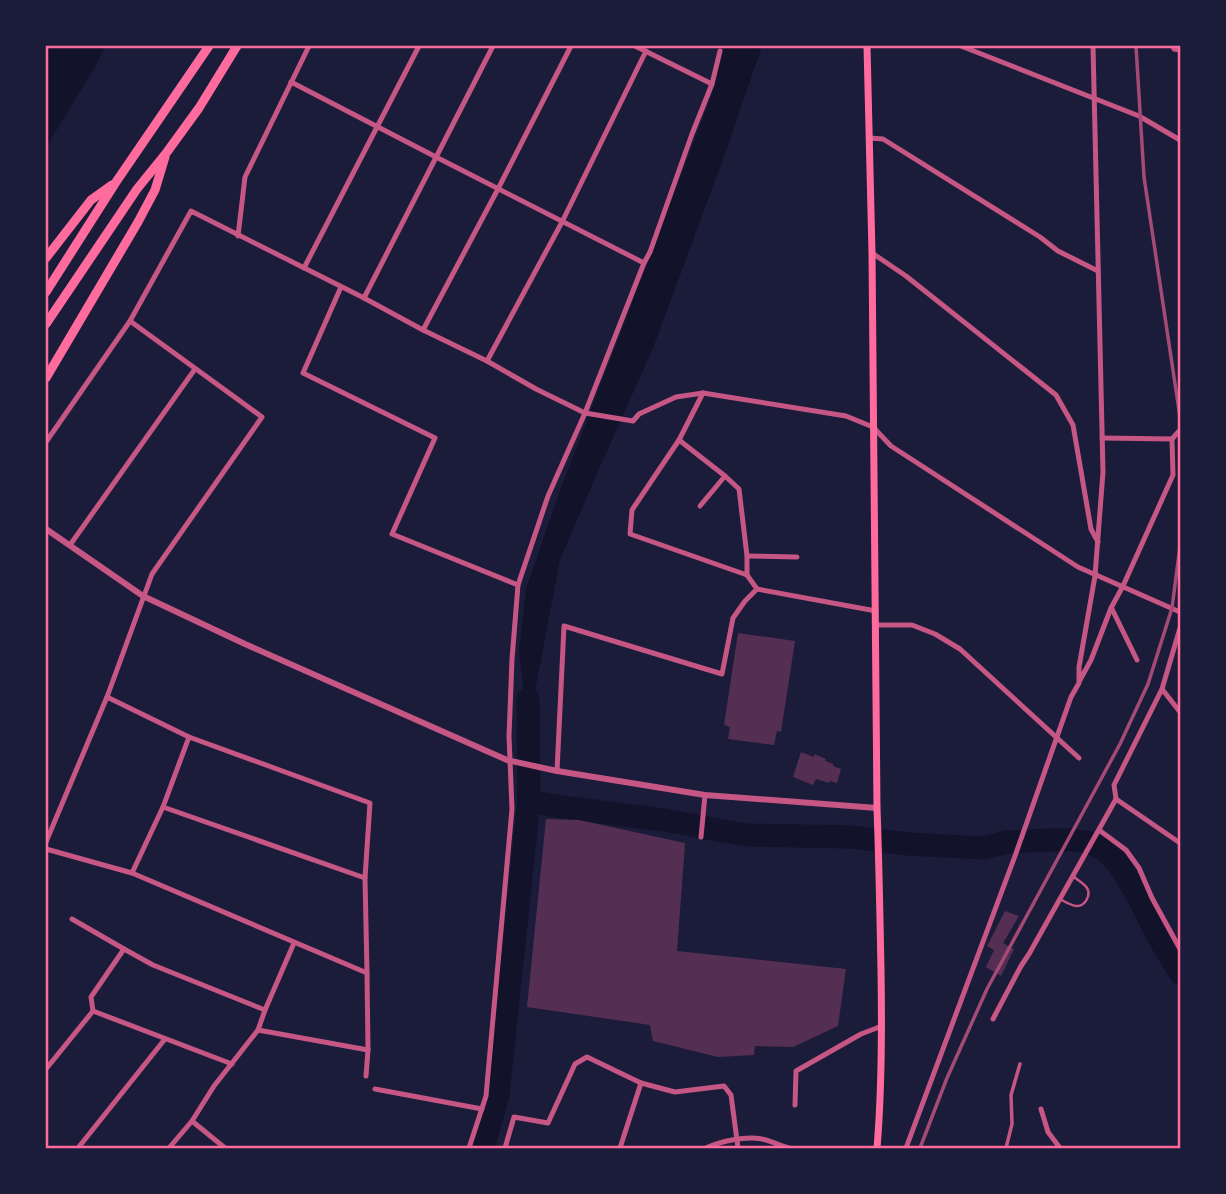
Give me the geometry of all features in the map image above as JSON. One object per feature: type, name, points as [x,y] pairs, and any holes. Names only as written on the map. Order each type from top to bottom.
[{"type":"highway","points":[[46,292],[116,182],[209,46]]},
{"type":"highway","points":[[46,324],[137,189],[199,108],[237,46]]},
{"type":"highway","points":[[46,378],[138,222],[155,190],[167,152]]},
{"type":"highway","points":[[46,258],[91,200],[116,182]]},
{"type":"main road","points":[[867,46],[881,1026],[877,1149]]},
{"type":"street","points":[[238,236],[245,177],[309,46]]},
{"type":"street","points":[[304,268],[419,46]]},
{"type":"street","points":[[364,298],[493,46]]},
{"type":"street","points":[[423,330],[571,46]]},
{"type":"street","points":[[635,46],[712,84]]},
{"type":"street","points":[[961,46],[1139,116],[1181,140]]},
{"type":"street","points":[[1079,683],[1079,667],[1095,576],[1103,472],[1093,46]]},
{"type":"street","points":[[1173,46],[1174,49],[1181,50]]},
{"type":"street","points":[[487,361],[562,222],[646,51]]},
{"type":"street","points":[[469,1149],[486,1096],[512,809],[509,736],[518,585],[548,496],[585,413],[650,252],[712,84],[720,51]]},
{"type":"street","points":[[291,82],[644,263]]},
{"type":"street","points":[[869,138],[883,139],[1058,251],[1098,271]]},
{"type":"street","points":[[46,442],[130,321],[191,211],[585,413],[633,421],[639,414],[676,397],[703,393],[846,416],[873,427],[891,446],[1053,552],[1095,576],[1181,612]]},
{"type":"street","points":[[872,253],[917,285],[1056,395],[1073,425],[1091,529],[1098,542]]},
{"type":"street","points":[[341,287],[303,373],[435,438],[392,534],[518,585]]},
{"type":"street","points":[[46,842],[107,697],[152,574],[262,418],[130,321]]},
{"type":"street","points":[[70,545],[195,369]]},
{"type":"street","points":[[703,393],[679,440],[632,510],[630,534],[747,575],[757,589],[876,611]]},
{"type":"street","points":[[1102,438],[1172,439],[1181,430]]},
{"type":"street","points":[[906,1149],[1072,697],[1173,475],[1172,439]]},
{"type":"street","points":[[679,440],[739,489],[747,575]]},
{"type":"street","points":[[700,506],[725,476]]},
{"type":"street","points":[[46,529],[144,596],[245,644],[507,760],[557,771],[705,795],[877,808]]},
{"type":"street","points":[[747,556],[797,556]]},
{"type":"street","points":[[557,771],[564,626],[722,674],[733,618],[757,589]]},
{"type":"street","points":[[1111,608],[1137,660]]},
{"type":"street","points":[[876,625],[912,625],[935,634],[960,649],[1079,758]]},
{"type":"street","points":[[993,1019],[1116,799],[1114,785],[1162,689],[1181,628]]},
{"type":"street","points":[[1162,689],[1181,712]]},
{"type":"street","points":[[107,697],[189,737],[370,803],[365,878],[368,1050],[366,1076]]},
{"type":"street","points":[[132,873],[163,807],[189,737]]},
{"type":"street","points":[[701,836],[705,795]]},
{"type":"street","points":[[1116,799],[1181,843]]},
{"type":"street","points":[[163,807],[365,878]]},
{"type":"street","points":[[1098,832],[1126,850],[1139,868],[1152,898],[1181,949]]},
{"type":"street","points":[[46,849],[132,873],[366,973]]},
{"type":"street","points":[[72,919],[153,965],[265,1010]]},
{"type":"street","points":[[169,1149],[258,1030],[294,943]]},
{"type":"street","points":[[46,1069],[93,1011],[91,997],[124,949]]},
{"type":"street","points":[[93,1011],[232,1064]]},
{"type":"street","points":[[795,1105],[796,1071],[861,1034],[881,1026]]},
{"type":"street","points":[[258,1030],[368,1050]]},
{"type":"street","points":[[78,1149],[165,1039]]},
{"type":"street","points":[[505,1149],[514,1117],[548,1123],[575,1064],[587,1057],[641,1083],[675,1092],[724,1086],[731,1095],[738,1149]]},
{"type":"street","points":[[1006,1149],[1012,1124],[1011,1095],[1020,1064]]},
{"type":"street","points":[[620,1149],[641,1083]]},
{"type":"street","points":[[375,1089],[482,1109]]},
{"type":"street","points":[[1041,1109],[1048,1132],[1060,1149]]},
{"type":"street","points":[[192,1121],[225,1149]]},
{"type":"street","points":[[706,1149],[715,1144],[761,1139],[789,1149]]},
{"type":"lane","points":[[1060,899],[1079,906],[1089,896],[1089,890],[1073,876]]},
{"type":"shaded area","points":[[46,46],[105,46],[94,69],[46,147]]},
{"type":"shaded area","points":[[725,46],[762,46],[653,348],[560,560],[528,728],[519,651],[526,589],[557,499],[711,97]]},
{"type":"building","points":[[738,633],[795,641],[781,732],[777,731],[774,745],[728,739],[730,727],[724,725]]},
{"type":"building","points":[[801,752],[826,759],[825,761],[841,769],[837,783],[816,779],[813,785],[793,777]]},
{"type":"building","points":[[546,819],[579,820],[685,843],[677,951],[846,969],[838,1026],[793,1047],[755,1046],[754,1055],[718,1057],[653,1041],[650,1025],[527,1007]]},
{"type":"building","points":[[1005,911],[1019,916],[1003,943],[1014,949],[1001,976],[986,967],[994,950],[987,946]]},
{"type":"waterway","points":[[483,1148],[498,1095],[529,801],[528,699]]},
{"type":"waterway","points":[[529,801],[664,820],[746,835],[852,837],[908,844],[984,848],[1007,842],[1044,840],[1091,843],[1117,862],[1180,973]]},
{"type":"railway","points":[[1136,46],[1144,177],[1180,417]]},
{"type":"railway","points":[[920,1148],[947,1078],[987,989],[1120,744],[1148,684],[1172,608],[1180,546]]}]
